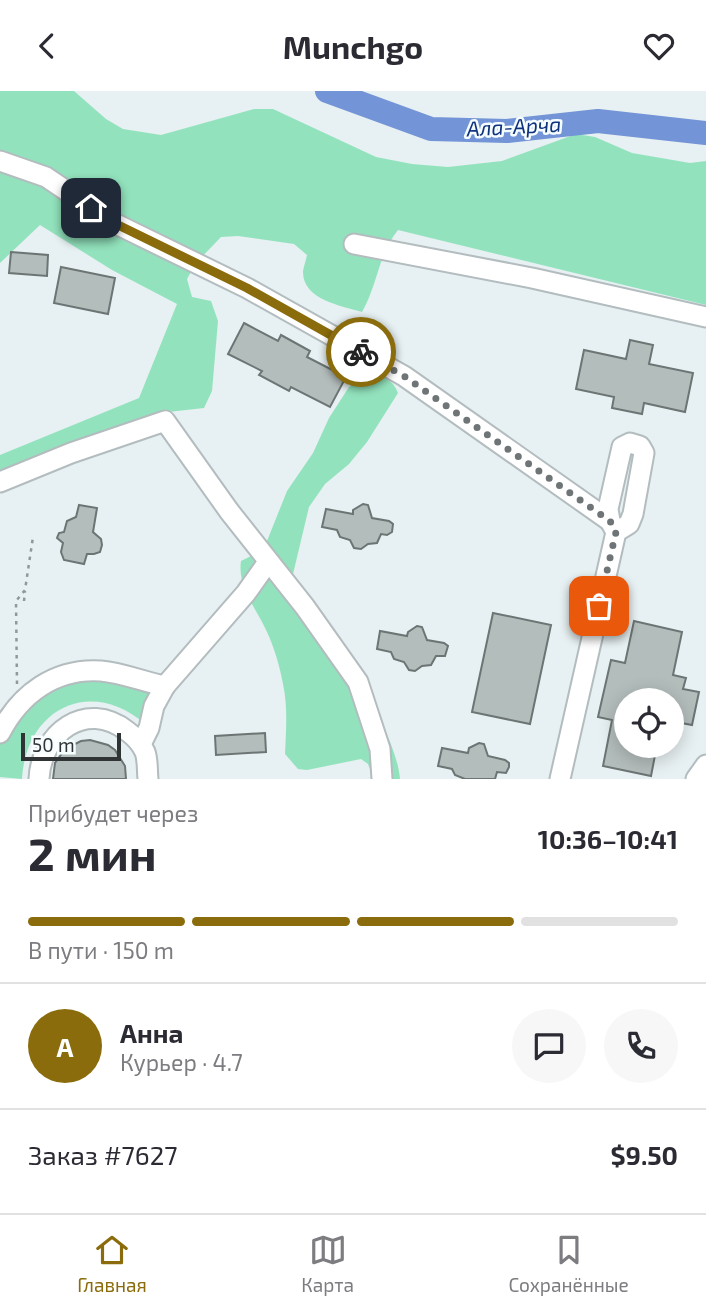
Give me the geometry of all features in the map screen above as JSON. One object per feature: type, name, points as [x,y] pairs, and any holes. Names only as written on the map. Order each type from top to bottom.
[{"type":"lane","points":[[0,161],[46,177],[114,223],[247,288],[404,376],[613,527],[560,779]]},
{"type":"lane","points":[[354,244],[532,278],[706,317]]},
{"type":"lane","points":[[0,482],[71,453],[165,421],[358,682],[380,749],[382,779]]},
{"type":"lane","points":[[141,744],[149,728],[154,706],[165,686],[246,593],[268,562]]},
{"type":"lane","points":[[0,733],[8,706],[58,677],[76,672],[100,671],[165,686]]},
{"type":"lane","points":[[39,779],[40,765],[49,742],[74,722],[94,718],[106,720],[125,729],[141,744],[146,754],[148,779]]},
{"type":"lane","points":[[696,779],[706,765]]},
{"type":"path","points":[[24,601],[33,537]]},
{"type":"path","points":[[8,706],[16,601],[24,590]]},
{"type":"green space","points":[[0,91],[74,91],[106,119],[123,129],[161,135],[254,109],[273,109],[376,157],[412,164],[448,167],[502,161],[576,134],[595,137],[632,153],[690,163],[706,161],[706,305],[398,230],[386,249],[362,312],[334,304],[309,289],[304,281],[303,271],[307,255],[294,244],[238,236],[221,237],[196,263],[187,279],[192,297],[211,301],[218,321],[212,391],[204,408],[159,413],[0,475],[0,455],[139,398],[177,304],[112,270],[40,225],[0,263]]},
{"type":"green space","points":[[362,375],[374,375],[388,380],[398,393],[367,442],[349,464],[325,484],[309,507],[293,583],[372,705],[386,731],[400,779],[374,779],[368,764],[361,759],[307,770],[298,769],[285,754],[285,693],[280,671],[270,638],[245,589],[241,571],[241,561],[265,546],[287,491],[313,453],[329,418],[349,387]]},
{"type":"green space","points":[[76,676],[153,688],[145,724],[124,710],[104,703],[83,702],[65,707],[48,718],[35,734],[26,754],[22,779],[0,777],[0,743],[21,706]]},
{"type":"building","points":[[11,252],[48,255],[47,276],[9,273]]},
{"type":"building","points":[[61,267],[115,278],[108,314],[54,303]]},
{"type":"building","points":[[244,323],[278,341],[281,335],[310,351],[307,357],[346,377],[330,407],[291,387],[289,391],[259,375],[262,371],[228,354]]},
{"type":"building","points":[[630,340],[653,345],[649,364],[693,373],[685,412],[644,403],[642,414],[612,408],[614,397],[576,389],[584,350],[626,359]]},
{"type":"building","points":[[363,504],[368,505],[372,518],[393,524],[392,532],[381,534],[377,543],[368,544],[361,549],[354,548],[350,540],[340,537],[337,530],[322,527],[326,509],[353,514],[353,510]]},
{"type":"building","points":[[79,505],[97,508],[93,532],[101,539],[102,545],[100,552],[87,554],[84,564],[64,560],[61,552],[63,543],[57,538],[59,533],[64,532],[67,521],[76,517]]},
{"type":"building","points":[[493,613],[551,625],[530,724],[472,712]]},
{"type":"building","points":[[634,621],[682,632],[673,675],[686,678],[683,688],[614,688],[614,758],[654,758],[651,776],[603,766],[612,720],[598,717],[611,660],[625,663]]},
{"type":"building","points":[[417,626],[422,627],[427,640],[448,646],[445,656],[436,656],[431,665],[422,666],[415,671],[409,670],[404,662],[394,659],[391,652],[377,649],[380,631],[407,636],[408,632]]},
{"type":"building","points":[[684,689],[699,692],[692,725],[684,724]]},
{"type":"building","points":[[265,733],[266,752],[216,755],[215,736]]},
{"type":"building","points":[[90,740],[115,750],[125,766],[126,779],[53,779],[55,763],[65,749],[81,741]]},
{"type":"building","points":[[479,743],[484,744],[488,756],[509,763],[506,773],[497,772],[495,779],[465,779],[455,775],[452,769],[438,766],[442,748],[468,753],[469,748]]},
{"type":"waterway","name":"Ала-Арча","points":[[327,91],[431,129],[507,131],[598,121],[706,133]]},
{"type":"way so far","points":[[361,352],[404,376],[610,521],[616,532],[599,606]]},
{"type":"route","points":[[91,208],[114,223],[247,288],[361,352]]}]
